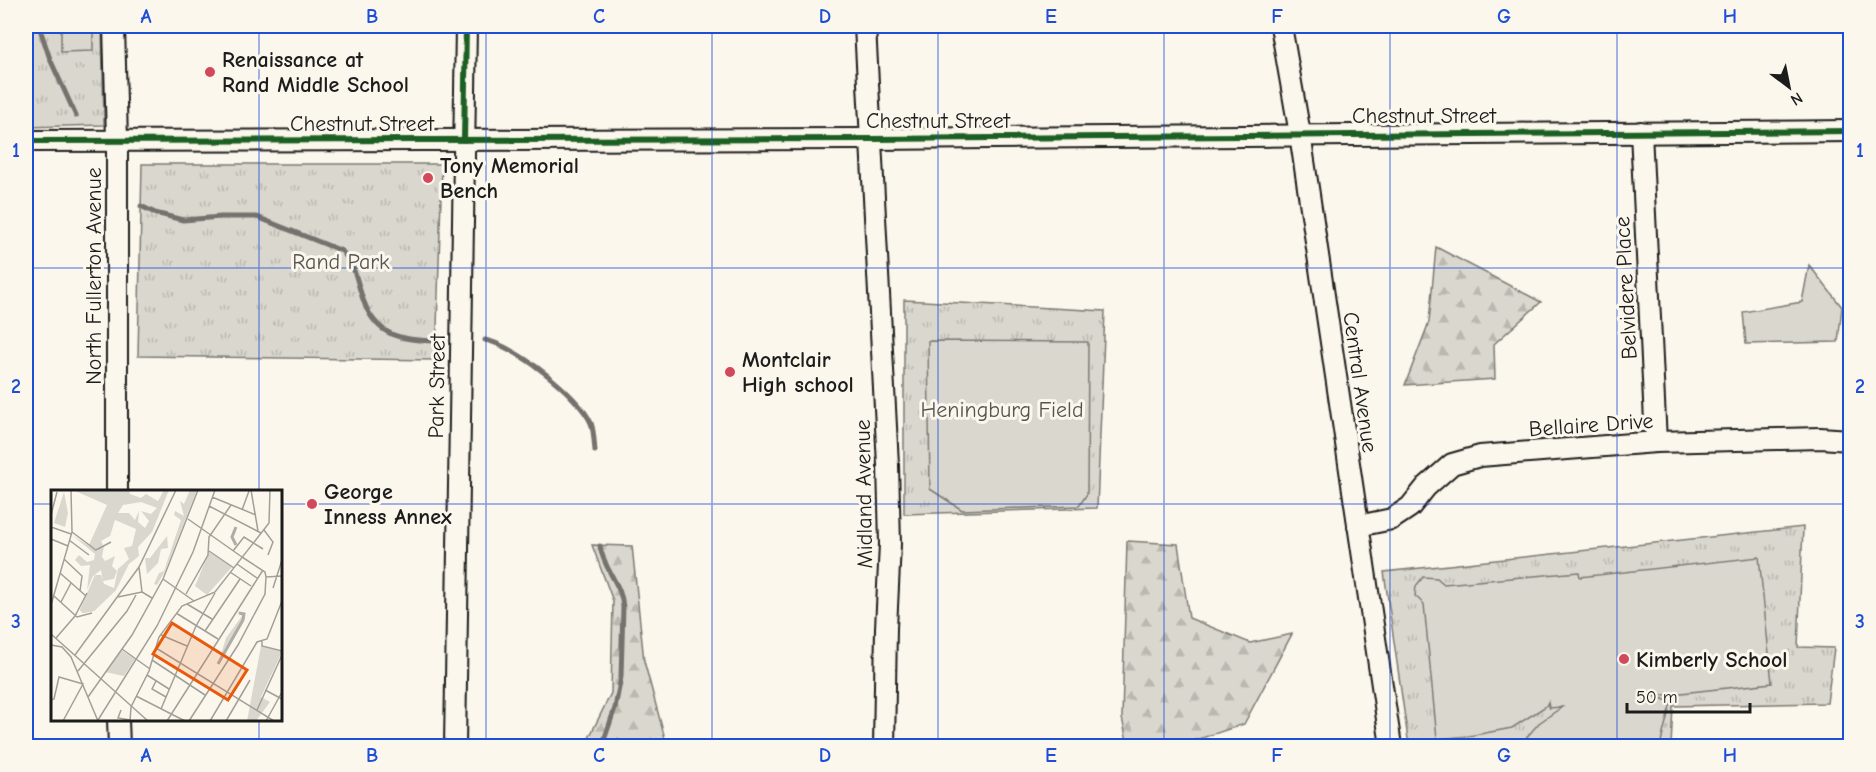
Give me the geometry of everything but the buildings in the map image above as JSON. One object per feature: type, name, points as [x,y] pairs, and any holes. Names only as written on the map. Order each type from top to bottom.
[{"type":"street","name":"North Fullerton Avenue","points":[[114,26],[117,141],[117,490]]},
{"type":"street","name":"Park Street","points":[[454,747],[466,26]]},
{"type":"street","name":"Midland Avenue","points":[[865,26],[890,543],[884,747]]},
{"type":"street","name":"Central Avenue","points":[[1281,26],[1300,134],[1391,747]]},
{"type":"street","name":"Chestnut Street","points":[[26,141],[1851,131]]},
{"type":"street","name":"Belvidere Place","points":[[1641,132],[1656,442]]},
{"type":"street","name":"Bellaire Drive","points":[[1358,526],[1392,519],[1410,507],[1426,487],[1452,464],[1480,456],[1656,442],[1820,438],[1851,440]]},
{"type":"street","points":[[118,721],[119,747]]},
{"type":"green space","points":[[26,26],[102,26],[104,125],[26,127]]},
{"type":"green space","points":[[61,26],[93,26],[93,51],[61,52]]},
{"type":"green space","name":"Rand Park","points":[[142,164],[442,164],[436,360],[138,356]]},
{"type":"green space","points":[[1436,247],[1541,302],[1494,344],[1495,379],[1405,385],[1429,322]]},
{"type":"green space","points":[[1809,265],[1842,307],[1838,342],[1746,344],[1743,312],[1802,302]]},
{"type":"green space","name":"Heningburg Field","points":[[904,300],[1105,311],[1097,508],[904,514]]},
{"type":"green space","name":"Heningburg Field","points":[[928,341],[1088,342],[1087,494],[1079,506],[962,510],[930,489]]},
{"type":"green space","name":"Kimberly School","points":[[1803,527],[1798,647],[1834,648],[1827,703],[1673,706],[1671,746],[1409,746],[1384,572]]},
{"type":"green space","points":[[1127,541],[1178,544],[1189,618],[1250,643],[1292,634],[1244,724],[1178,746],[1128,746],[1122,718]]},
{"type":"green space","points":[[592,545],[632,546],[644,661],[667,746],[587,746],[611,693],[613,601]]},
{"type":"green space","points":[[1759,557],[1772,683],[1654,696],[1671,702],[1660,746],[1519,746],[1539,723],[1562,707],[1549,708],[1548,702],[1546,706],[1512,728],[1437,739],[1424,604],[1415,596],[1416,586],[1423,577],[1437,578],[1444,584],[1579,572],[1580,577]]},
{"type":"waterway","points":[[39,26],[50,59],[76,116]]},
{"type":"waterway","points":[[141,206],[155,213],[183,220],[257,217],[342,251],[353,270],[369,314],[376,323],[383,329],[401,337],[435,341]]},
{"type":"waterway","points":[[485,340],[512,351],[528,361],[573,399],[591,423],[595,451]]},
{"type":"waterway","points":[[600,546],[619,591],[623,607],[621,677],[615,708],[602,746]]},
{"type":"cycle path","points":[[464,140],[466,26]]},
{"type":"cycle path","points":[[26,141],[871,139],[1850,131]]},
{"type":"place","name":"Renaissance at Rand Middle School","points":[[210,72]]},
{"type":"place","name":"Tony Memorial Bench","points":[[428,178]]},
{"type":"place","name":"Montclair High school","points":[[730,372]]},
{"type":"place","name":"George Inness Annex","points":[[312,504]]},
{"type":"place","name":"Kimberly School","points":[[1624,659]]}]
